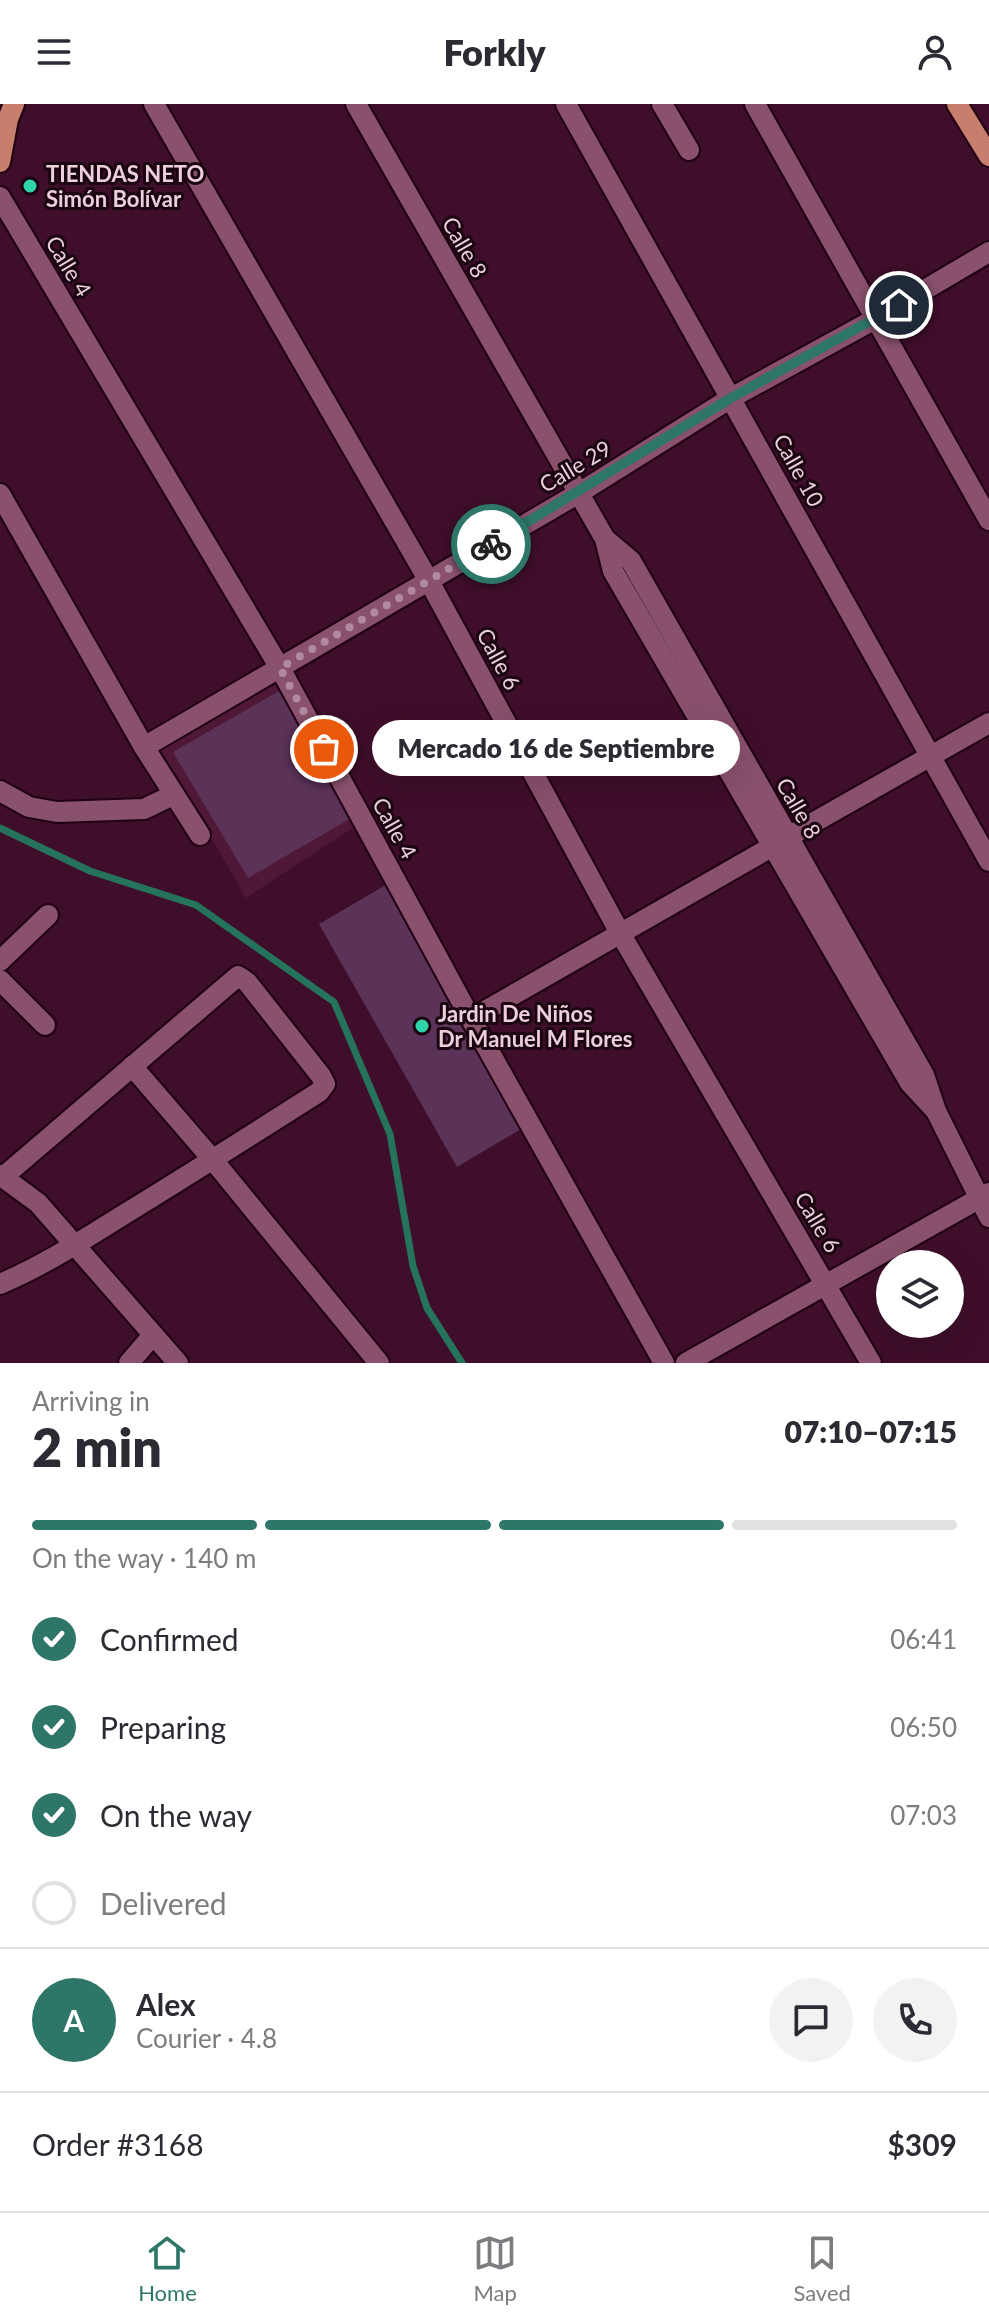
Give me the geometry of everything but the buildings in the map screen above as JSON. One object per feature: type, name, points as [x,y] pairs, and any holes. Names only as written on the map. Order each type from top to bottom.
[{"type":"main road","points":[[0,162],[14,104]]},
{"type":"main road","points":[[957,104],[989,156]]},
{"type":"street","name":"Calle 6","points":[[154,104],[429,581],[620,933],[871,1363]]},
{"type":"street","name":"Calle 8","points":[[356,104],[605,539],[631,561],[780,841],[924,1075],[936,1111],[984,1196],[989,1217]]},
{"type":"street","name":"Calle 10","points":[[566,104],[989,861]]},
{"type":"street","points":[[662,104],[689,150]]},
{"type":"street","points":[[755,104],[989,520]]},
{"type":"street","name":"Calle 4","points":[[0,197],[280,668],[471,1019],[664,1363]]},
{"type":"street","name":"Calle 29","points":[[144,747],[579,493],[731,398],[989,252]]},
{"type":"street","points":[[0,494],[144,747],[200,835]]},
{"type":"street","points":[[471,1019],[989,723]]},
{"type":"street","points":[[0,791],[29,807],[57,812],[144,809],[173,795]]},
{"type":"street","points":[[0,961],[48,915]]},
{"type":"street","points":[[0,1284],[76,1244],[319,1092],[325,1084],[321,1076],[247,982],[238,976],[2,1176],[38,1203],[76,1244],[178,1363]]},
{"type":"street","points":[[0,980],[45,1025]]},
{"type":"street","points":[[132,1066],[379,1363]]},
{"type":"street","points":[[686,1363],[984,1196]]},
{"type":"street","points":[[129,1363],[153,1335]]},
{"type":"shaded area","points":[[279,676],[357,825],[246,898],[159,748]]},
{"type":"waterway","points":[[0,828],[90,871],[196,905],[334,1002],[390,1134],[413,1266],[427,1308],[462,1363]]},
{"type":"way so far","points":[[324,749],[280,668],[491,544]]},
{"type":"place","name":"TIENDAS NETO Simón Bolívar","points":[[30,186]]},
{"type":"place","name":"Mercado 16 de Septiembre","points":[[324,749]]},
{"type":"place","name":"Jardin De Niños Dr Manuel M Flores","points":[[422,1026]]},
{"type":"route","points":[[491,544],[731,398],[899,305]]}]
